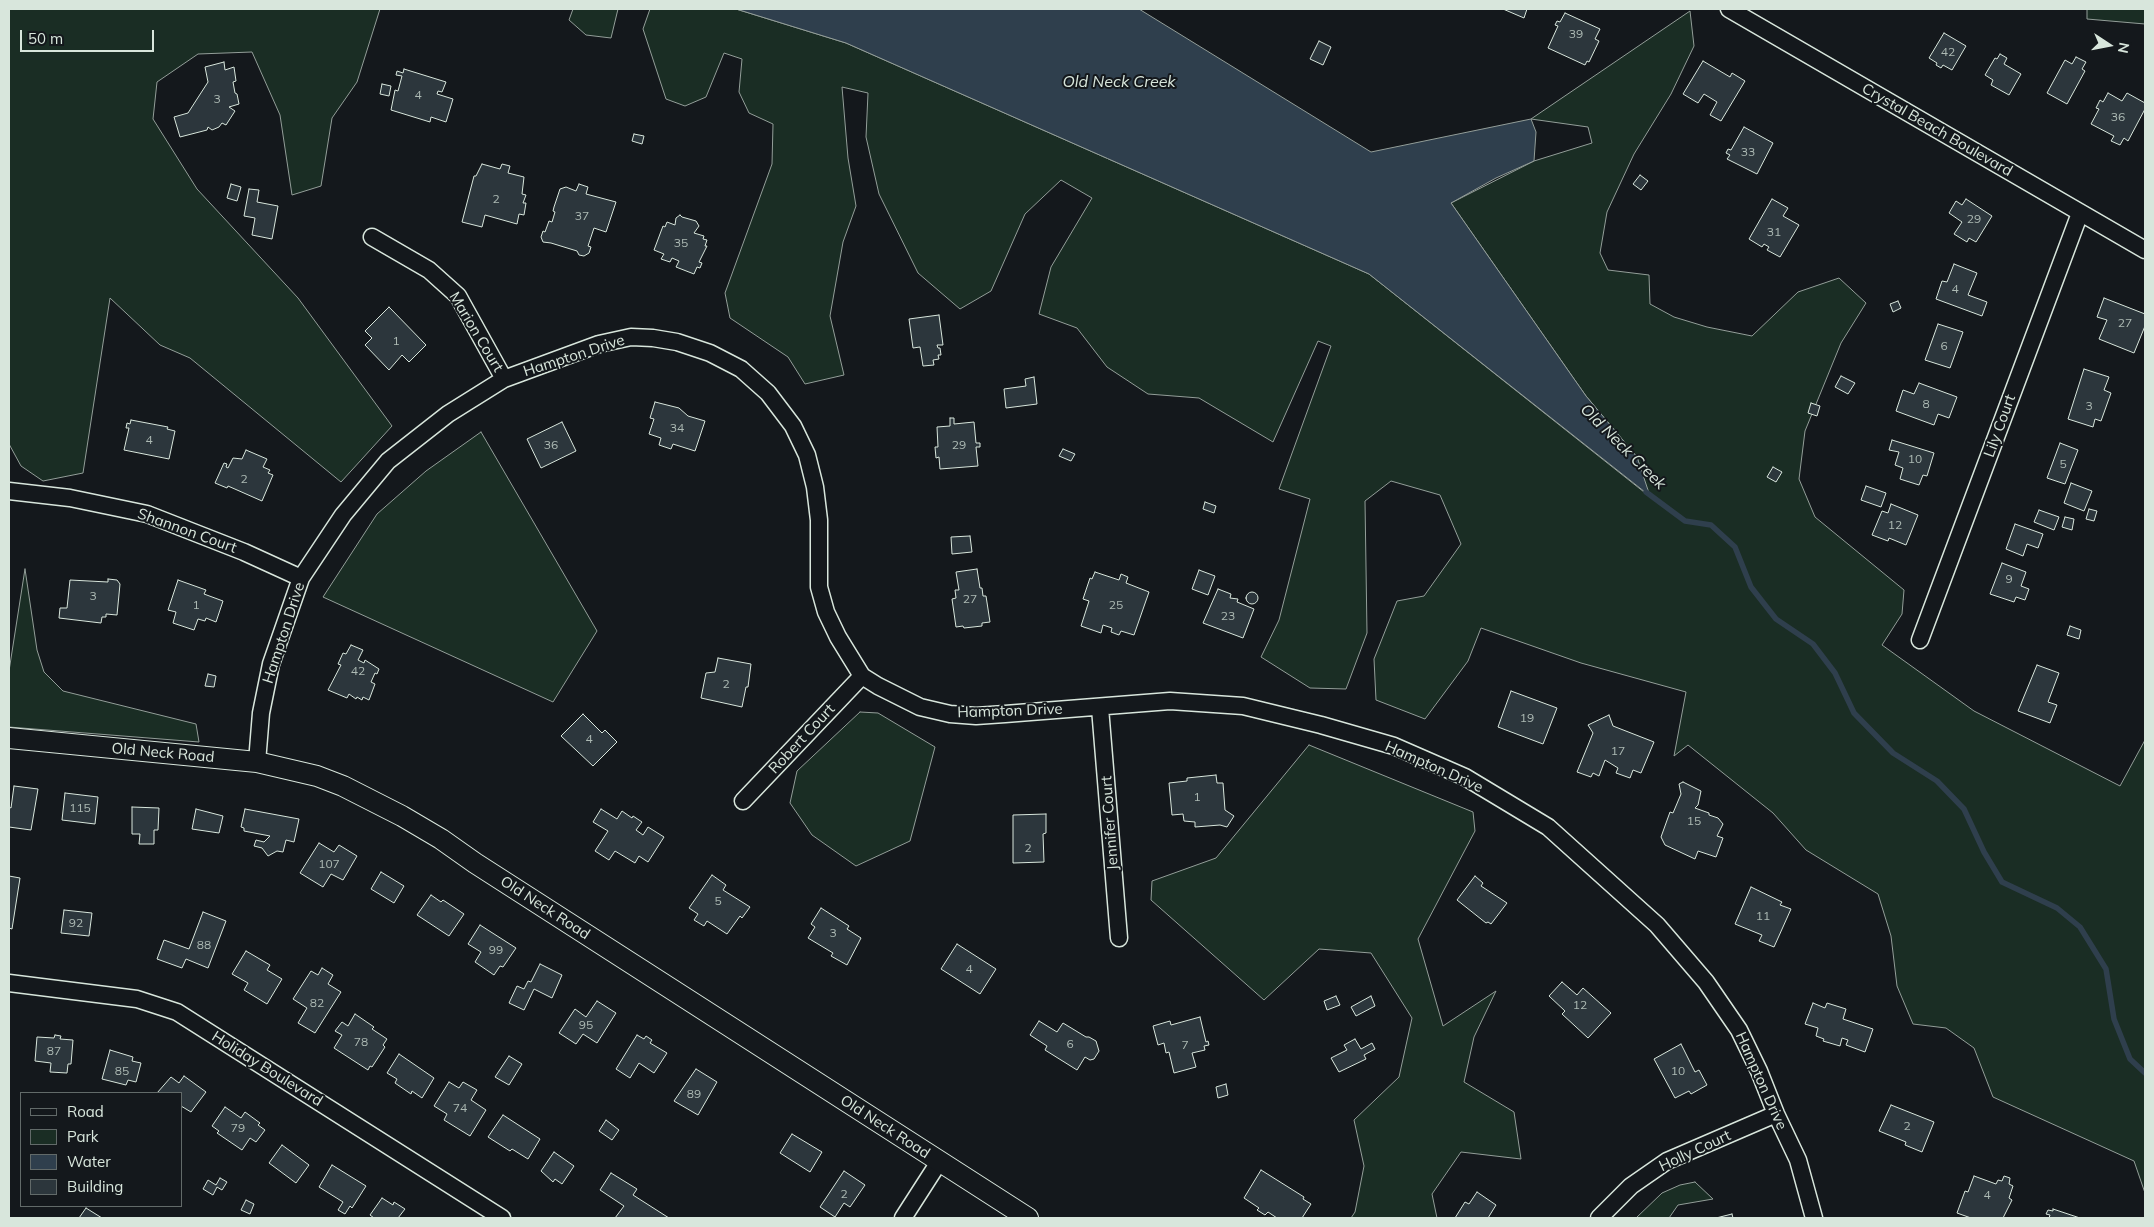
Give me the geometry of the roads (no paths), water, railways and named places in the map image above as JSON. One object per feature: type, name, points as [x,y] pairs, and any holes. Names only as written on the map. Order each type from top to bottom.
[{"type":"street","name":"Crystal Beach Boulevard","points":[[1729,9],[2145,250]]},
{"type":"street","name":"Lily Court","points":[[1920,640],[2080,213]]},
{"type":"street","name":"Marion Court","points":[[372,236],[429,270],[458,296],[504,380]]},
{"type":"street","name":"Hampton Drive","points":[[257,762],[261,713],[271,664],[286,616],[301,578],[343,515],[388,461],[448,414],[504,380],[599,344],[630,337],[677,342],[710,352],[741,369],[768,393],[793,426],[807,455],[816,486],[819,520],[819,587],[830,620],[862,676],[920,706],[950,714],[976,716],[1100,708],[1170,701],[1234,705],[1321,725],[1394,746],[1465,777],[1541,823],[1618,888],[1657,925],[1706,982],[1740,1030],[1759,1071],[1776,1114],[1798,1160],[1814,1218]]},
{"type":"street","name":"Shannon Court","points":[[9,491],[70,498],[147,514],[244,552],[301,578]]},
{"type":"street","name":"Robert Court","points":[[743,801],[862,676]]},
{"type":"street","name":"Jennifer Court","points":[[1100,708],[1119,938]]},
{"type":"street","name":"Old Neck Road","points":[[9,738],[257,762],[317,776],[343,786],[402,816],[441,839],[1028,1218]]},
{"type":"street","name":"Holiday Boulevard","points":[[9,983],[137,999],[177,1012],[502,1218]]},
{"type":"street","name":"Holly Court","points":[[1599,1218],[1631,1186],[1667,1162],[1776,1114]]},
{"type":"street","points":[[903,1218],[939,1162]]},
{"type":"water","name":"Old Neck Creek","points":[[736,9],[1139,9],[1371,152],[1531,119],[1536,132],[1534,161],[1496,178],[1451,203],[1586,396],[1637,457],[1650,496],[1369,274],[846,43]]},
{"type":"waterway","name":"Old Neck Creek","points":[[1646,492],[1685,521],[1711,525],[1735,547],[1751,587],[1776,619],[1813,644],[1835,673],[1854,713],[1893,753],[1937,781],[1964,809],[1984,852],[2002,882],[2057,908],[2080,927],[2106,969],[2114,1019],[2130,1059],[2145,1073]]}]
